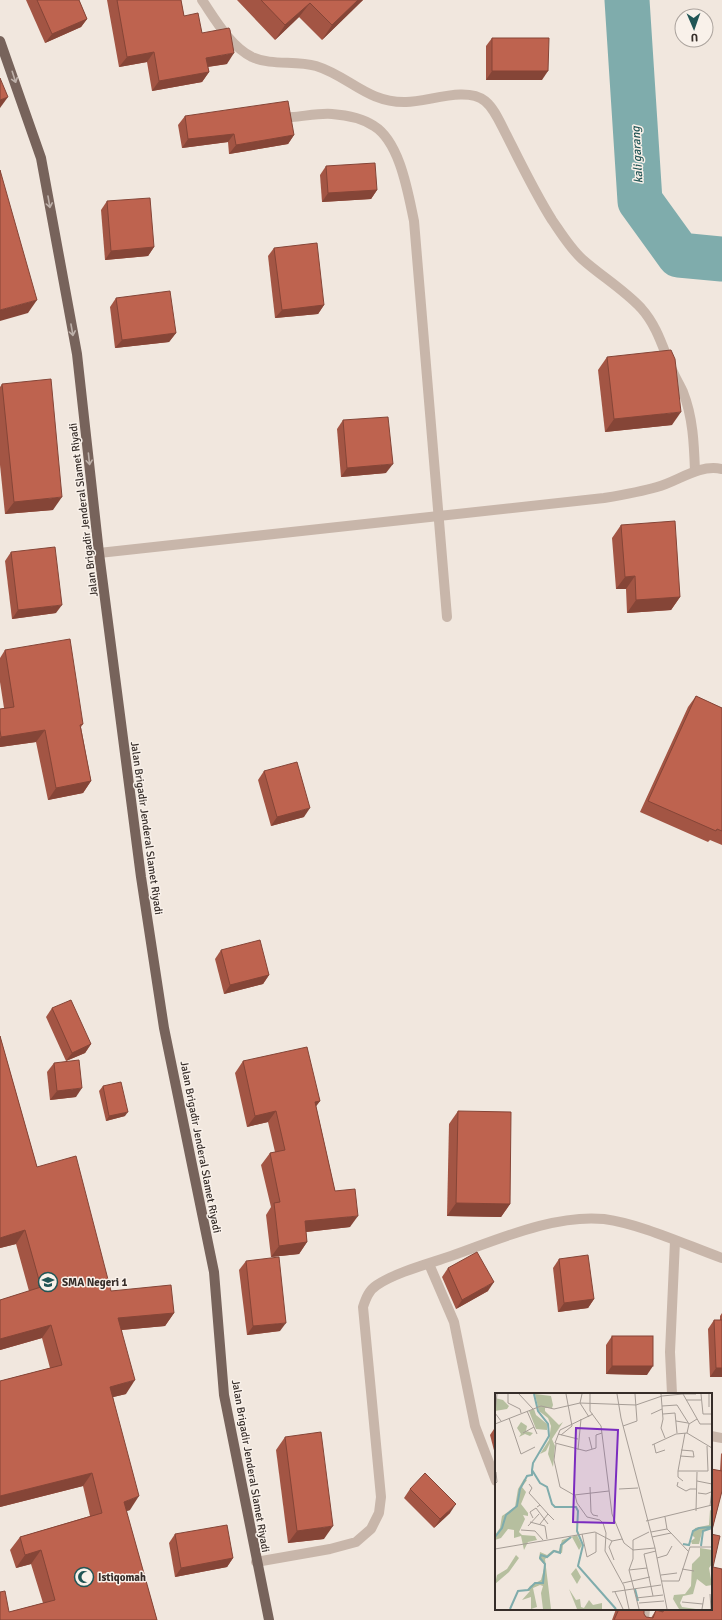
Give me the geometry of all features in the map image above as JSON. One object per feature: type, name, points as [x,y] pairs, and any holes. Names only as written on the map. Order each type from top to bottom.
[{"type":"main road","name":"Jalan Brigadir Jenderal Slamet Riyadi","points":[[0,41],[41,158],[76,354],[99,554],[141,877],[163,1020],[214,1272],[224,1395],[256,1562],[269,1620]]},
{"type":"street","points":[[202,0],[222,29],[237,46],[252,57],[268,61],[315,66],[332,72],[371,96],[388,100],[406,102],[452,95],[470,95],[484,100],[495,114],[539,196],[566,240],[582,259],[624,291],[641,308],[654,326],[673,372],[684,393],[694,432],[695,471]]},
{"type":"street","points":[[292,117],[331,114],[348,116],[375,126],[392,146],[407,186],[414,221],[447,617]]},
{"type":"street","points":[[99,554],[604,498],[658,487],[695,471],[712,467],[722,469]]},
{"type":"street","points":[[256,1562],[330,1549],[356,1542],[372,1528],[379,1512],[381,1497],[362,1307],[368,1294],[377,1285],[428,1264],[528,1230],[568,1220],[603,1219],[643,1229],[722,1258]]},
{"type":"street","points":[[672,1393],[670,1352],[675,1241]]},
{"type":"street","points":[[428,1264],[454,1322],[475,1426],[495,1478]]},
{"type":"street","points":[[712,1436],[722,1438]]},
{"type":"street","points":[[644,1620],[645,1610]]},
{"type":"building","points":[[37,0],[79,0],[87,19],[52,34]]},
{"type":"building","points":[[117,0],[181,0],[184,16],[198,13],[202,33],[229,28],[234,53],[206,58],[209,72],[159,81],[154,52],[127,57]]},
{"type":"building","points":[[261,0],[358,0],[332,25],[310,3],[285,25]]},
{"type":"building","points":[[492,38],[549,38],[548,71],[492,71]]},
{"type":"building","points":[[0,78],[8,97],[0,100]]},
{"type":"building","points":[[288,101],[294,135],[236,145],[234,134],[188,139],[185,116]]},
{"type":"building","points":[[375,163],[377,190],[328,193],[326,166]]},
{"type":"building","points":[[0,170],[37,300],[0,310]]},
{"type":"building","points":[[150,198],[154,247],[111,251],[107,201]]},
{"type":"building","points":[[317,243],[324,305],[282,310],[274,248]]},
{"type":"building","points":[[170,291],[176,333],[122,340],[116,298]]},
{"type":"building","points":[[671,350],[675,359],[681,412],[614,419],[607,357]]},
{"type":"building","points":[[51,379],[62,497],[14,502],[2,384]]},
{"type":"building","points":[[388,417],[393,464],[347,468],[343,420]]},
{"type":"building","points":[[675,521],[680,597],[636,600],[635,576],[625,577],[621,525]]},
{"type":"building","points":[[55,547],[62,605],[18,610],[11,552]]},
{"type":"building","points":[[70,639],[83,724],[80,725],[91,781],[56,788],[45,730],[1,737],[0,709],[14,707],[5,650]]},
{"type":"building","points":[[696,696],[722,708],[722,831],[717,829],[716,831],[648,801]]},
{"type":"building","points":[[297,762],[310,808],[277,817],[264,771]]},
{"type":"building","points":[[260,940],[269,975],[230,985],[221,950]]},
{"type":"building","points":[[71,1000],[91,1044],[72,1053],[52,1008]]},
{"type":"building","points":[[0,1036],[37,1167],[76,1156],[111,1291],[171,1285],[174,1313],[118,1318],[135,1380],[110,1387],[139,1496],[124,1502],[157,1620],[0,1620],[0,1592],[5,1591],[9,1612],[55,1600],[41,1550],[25,1555],[20,1537],[102,1513],[92,1473],[0,1496],[0,1381],[62,1365],[51,1325],[0,1339],[0,1300],[41,1287],[25,1230],[0,1238]]},
{"type":"building","points":[[307,1047],[320,1101],[315,1102],[335,1191],[355,1189],[358,1216],[305,1221],[307,1242],[279,1246],[274,1203],[280,1202],[270,1153],[285,1150],[276,1111],[255,1116],[243,1061]]},
{"type":"building","points":[[79,1060],[82,1088],[57,1091],[54,1063]]},
{"type":"building","points":[[121,1082],[128,1112],[109,1116],[103,1086]]},
{"type":"building","points":[[458,1111],[511,1112],[510,1204],[456,1203]]},
{"type":"building","points":[[477,1252],[494,1282],[462,1300],[448,1268]]},
{"type":"building","points":[[588,1255],[594,1299],[564,1303],[559,1259]]},
{"type":"building","points":[[279,1257],[286,1323],[253,1326],[246,1261]]},
{"type":"building","points":[[714,1320],[722,1320],[722,1368],[716,1368]]},
{"type":"building","points":[[612,1336],[653,1336],[653,1366],[612,1366]]},
{"type":"building","points":[[321,1432],[333,1526],[297,1531],[285,1437]]},
{"type":"building","points":[[712,1469],[722,1471],[722,1491],[712,1530]]},
{"type":"building","points":[[425,1473],[456,1504],[440,1519],[410,1489]]},
{"type":"building","points":[[227,1525],[233,1558],[181,1568],[175,1534]]},
{"type":"building","points":[[712,1534],[720,1536],[713,1567],[722,1569],[722,1620],[614,1620],[619,1610],[644,1610],[646,1617],[653,1618],[656,1610],[663,1612],[664,1610],[712,1610]]},
{"type":"waterway","name":"kali garang","points":[[627,0],[640,201],[679,255],[722,259]]},
{"type":"place","name":"SMA Negeri 1","points":[[48,1282]]},
{"type":"place","name":"Istiqomah","points":[[84,1577]]}]
